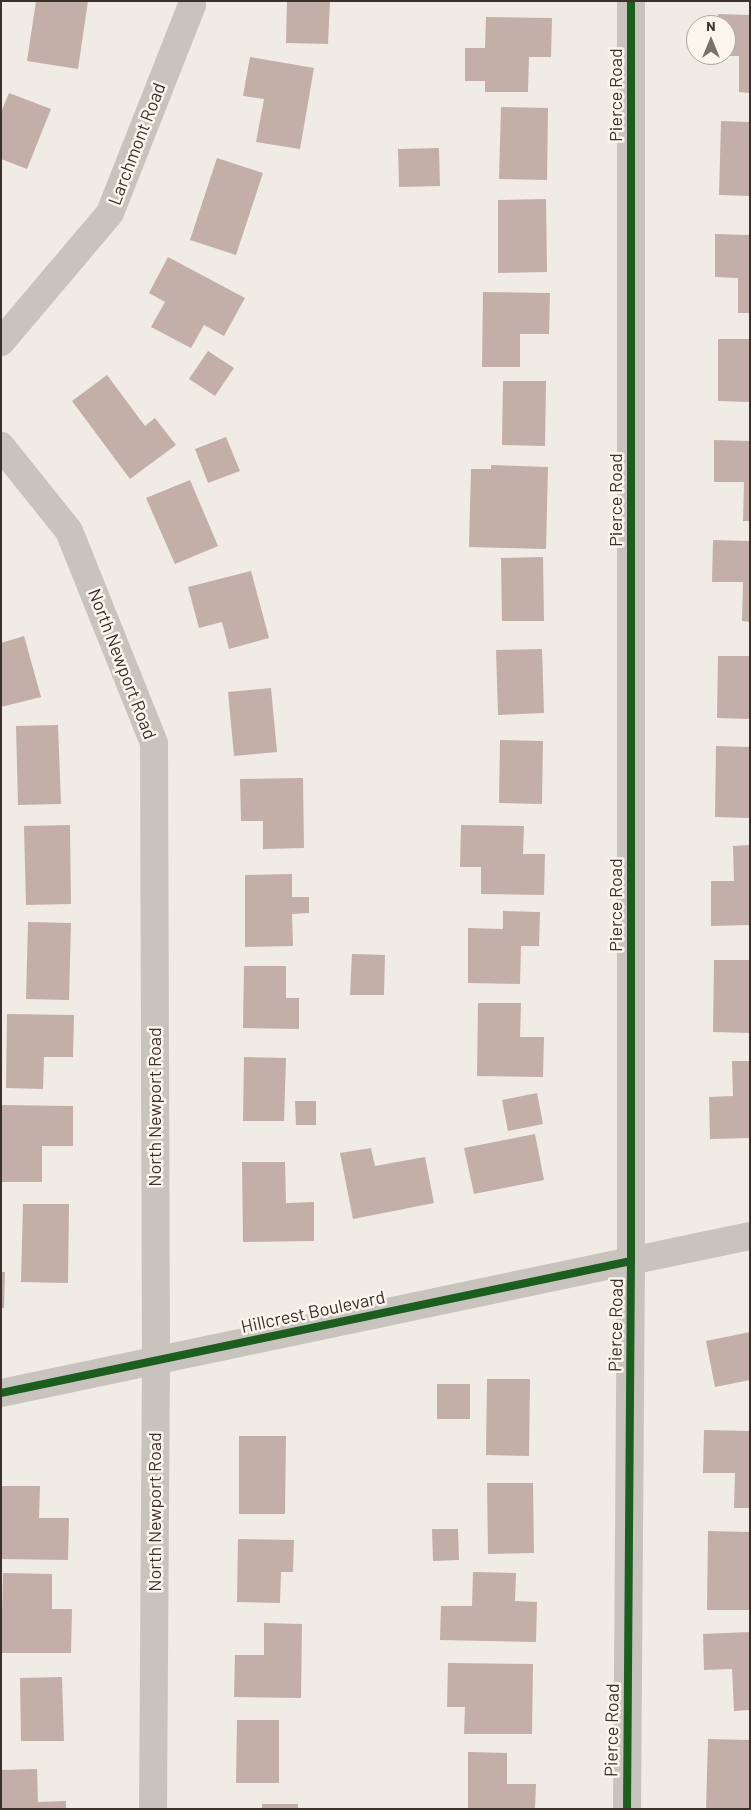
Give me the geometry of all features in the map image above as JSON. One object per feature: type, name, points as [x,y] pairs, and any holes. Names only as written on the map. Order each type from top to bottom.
[{"type":"street","name":"Larchmont Road","points":[[1,342],[110,213],[192,1]]},
{"type":"street","name":"Pierce Road","points":[[627,1809],[631,1261],[631,1]]},
{"type":"street","name":"North Newport Road","points":[[1,446],[69,531],[154,743],[156,1360],[153,1809]]},
{"type":"street","name":"Hillcrest Boulevard","points":[[1,1393],[750,1236]]},
{"type":"building","points":[[36,1],[88,1],[78,69],[27,61]]},
{"type":"building","points":[[287,1],[330,1],[328,44],[286,43]]},
{"type":"building","points":[[718,14],[750,15],[750,93],[739,92],[739,56],[736,56],[736,15]]},
{"type":"building","points":[[486,17],[552,18],[551,57],[529,57],[528,92],[485,92],[485,81],[465,81],[465,48],[485,48]]},
{"type":"building","points":[[250,57],[314,68],[300,149],[256,142],[264,99],[243,96]]},
{"type":"building","points":[[9,93],[51,109],[27,169],[1,159],[1,112]]},
{"type":"building","points":[[501,107],[548,108],[547,180],[499,179]]},
{"type":"building","points":[[721,121],[750,122],[750,196],[719,195]]},
{"type":"building","points":[[439,148],[440,186],[399,187],[398,149]]},
{"type":"building","points":[[217,158],[263,173],[236,255],[190,240]]},
{"type":"building","points":[[546,199],[547,272],[498,273],[498,200]]},
{"type":"building","points":[[715,234],[750,235],[750,313],[738,313],[738,278],[715,277]]},
{"type":"building","points":[[168,257],[245,298],[224,336],[204,325],[191,348],[151,327],[165,302],[149,293]]},
{"type":"building","points":[[483,292],[550,293],[549,334],[520,334],[520,367],[482,367]]},
{"type":"building","points":[[718,339],[750,339],[750,402],[718,401]]},
{"type":"building","points":[[208,351],[234,368],[215,396],[189,379]]},
{"type":"building","points":[[107,375],[145,426],[155,418],[176,445],[130,479],[72,401]]},
{"type":"building","points":[[503,381],[546,381],[545,446],[502,445]]},
{"type":"building","points":[[226,437],[240,471],[208,483],[195,449]]},
{"type":"building","points":[[714,440],[750,441],[750,521],[743,521],[744,482],[714,482]]},
{"type":"building","points":[[491,465],[548,467],[546,549],[469,547],[471,469],[491,469]]},
{"type":"building","points":[[190,480],[218,546],[175,564],[146,498]]},
{"type":"building","points":[[713,540],[750,541],[750,622],[742,621],[743,582],[712,582]]},
{"type":"building","points":[[543,557],[544,621],[502,621],[501,558]]},
{"type":"building","points":[[251,571],[269,638],[229,649],[222,622],[199,628],[188,587]]},
{"type":"building","points":[[24,636],[41,697],[1,707],[1,643]]},
{"type":"building","points":[[542,649],[544,713],[498,715],[496,650]]},
{"type":"building","points":[[718,656],[750,656],[750,719],[717,718]]},
{"type":"building","points":[[271,688],[277,752],[234,756],[228,692]]},
{"type":"building","points":[[58,725],[61,804],[18,805],[16,726]]},
{"type":"building","points":[[500,740],[543,741],[542,804],[499,803]]},
{"type":"building","points":[[716,746],[750,747],[750,818],[715,817]]},
{"type":"building","points":[[303,778],[304,848],[263,849],[263,821],[241,821],[240,779]]},
{"type":"building","points":[[70,825],[71,904],[26,905],[24,826]]},
{"type":"building","points":[[461,825],[524,826],[523,854],[545,854],[544,895],[481,894],[481,867],[460,867]]},
{"type":"building","points":[[750,845],[750,925],[711,926],[711,881],[734,881],[733,846]]},
{"type":"building","points":[[292,874],[292,897],[309,897],[309,913],[292,914],[293,946],[245,947],[245,875]]},
{"type":"building","points":[[503,911],[540,912],[539,946],[521,946],[520,984],[468,983],[468,928],[503,929]]},
{"type":"building","points":[[28,922],[71,923],[69,1000],[26,999]]},
{"type":"building","points":[[352,954],[385,955],[384,995],[350,995]]},
{"type":"building","points":[[714,960],[750,960],[750,1033],[713,1032]]},
{"type":"building","points":[[244,966],[286,966],[286,998],[299,998],[299,1029],[243,1028]]},
{"type":"building","points":[[478,1003],[521,1003],[520,1037],[544,1037],[543,1077],[477,1076]]},
{"type":"building","points":[[7,1014],[74,1015],[73,1057],[44,1057],[43,1089],[6,1088]]},
{"type":"building","points":[[244,1057],[286,1058],[284,1121],[243,1121]]},
{"type":"building","points":[[732,1061],[750,1061],[750,1138],[710,1139],[709,1097],[733,1096]]},
{"type":"building","points":[[537,1093],[543,1124],[508,1131],[502,1100]]},
{"type":"building","points":[[295,1101],[316,1101],[316,1125],[296,1125]]},
{"type":"building","points":[[2,1105],[73,1106],[73,1146],[42,1146],[42,1182],[1,1182]]},
{"type":"building","points":[[535,1134],[544,1180],[474,1194],[464,1148]]},
{"type":"building","points":[[371,1148],[375,1166],[425,1157],[434,1203],[353,1219],[340,1153]]},
{"type":"building","points":[[242,1162],[285,1162],[286,1203],[314,1202],[314,1241],[243,1242]]},
{"type":"building","points":[[23,1204],[69,1204],[68,1283],[21,1282]]},
{"type":"building","points":[[1,1272],[5,1272],[4,1308],[1,1308]]},
{"type":"building","points":[[750,1332],[750,1380],[715,1387],[706,1341]]},
{"type":"building","points":[[487,1379],[530,1379],[529,1456],[486,1455]]},
{"type":"building","points":[[437,1384],[470,1384],[470,1419],[437,1419]]},
{"type":"building","points":[[704,1430],[750,1431],[750,1508],[734,1508],[735,1473],[703,1473]]},
{"type":"building","points":[[239,1436],[286,1436],[285,1514],[239,1514]]},
{"type":"building","points":[[487,1483],[533,1483],[534,1553],[488,1554]]},
{"type":"building","points":[[2,1486],[40,1486],[39,1518],[69,1518],[68,1560],[1,1559]]},
{"type":"building","points":[[432,1529],[458,1529],[459,1560],[433,1561]]},
{"type":"building","points":[[708,1531],[750,1532],[750,1610],[707,1610]]},
{"type":"building","points":[[238,1539],[294,1540],[293,1572],[281,1572],[280,1603],[237,1602]]},
{"type":"building","points":[[473,1572],[516,1573],[515,1601],[537,1602],[536,1642],[440,1640],[441,1606],[472,1606]]},
{"type":"building","points":[[3,1573],[52,1574],[52,1609],[72,1609],[71,1653],[1,1653]]},
{"type":"building","points":[[264,1623],[302,1624],[301,1698],[234,1697],[235,1655],[264,1655]]},
{"type":"building","points":[[750,1632],[750,1710],[734,1711],[732,1669],[704,1670],[703,1634]]},
{"type":"building","points":[[448,1663],[533,1664],[532,1734],[464,1734],[465,1707],[447,1707]]},
{"type":"building","points":[[62,1677],[64,1741],[21,1741],[20,1678]]},
{"type":"building","points":[[237,1720],[279,1720],[279,1783],[236,1783]]},
{"type":"building","points":[[708,1739],[750,1740],[749,1809],[706,1809]]},
{"type":"building","points":[[468,1752],[507,1753],[507,1784],[536,1784],[535,1809],[468,1809]]},
{"type":"building","points":[[37,1769],[38,1802],[66,1801],[66,1809],[1,1809],[1,1770]]},
{"type":"building","points":[[262,1804],[298,1804],[298,1809],[262,1809]]},
{"type":"cycle path","points":[[627,1809],[631,1261],[631,1]]},
{"type":"cycle path","points":[[1,1393],[631,1261]]}]
